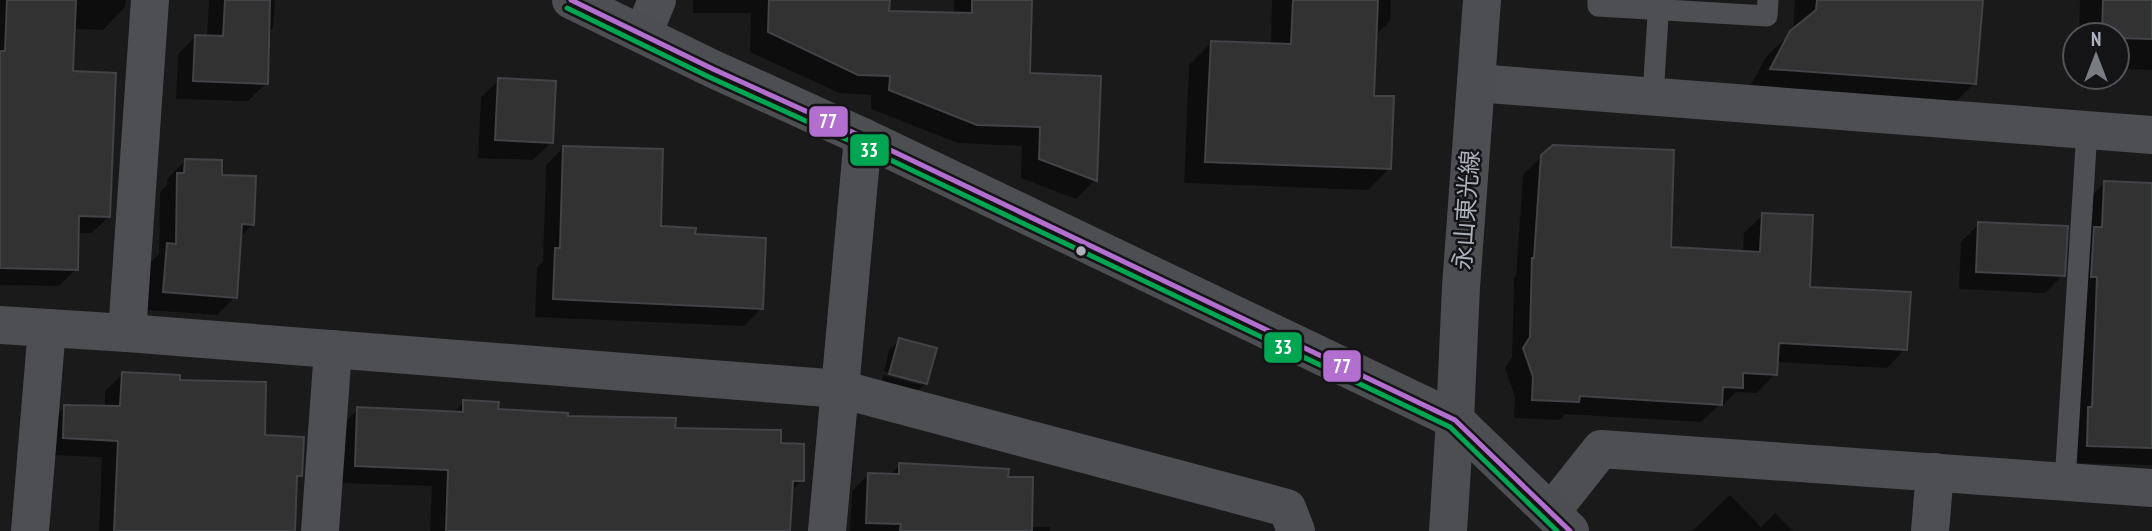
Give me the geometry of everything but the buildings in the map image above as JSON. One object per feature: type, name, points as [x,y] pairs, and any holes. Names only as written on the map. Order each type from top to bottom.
[{"type":"street","points":[[127,333],[150,0]]},
{"type":"street","points":[[571,0],[650,17],[713,69],[863,137],[1455,421],[1561,521],[1601,449],[2152,488]]},
{"type":"street","name":"永山東光線","points":[[1448,531],[1461,286],[1482,0]]},
{"type":"street","points":[[1476,83],[2152,135]]},
{"type":"street","points":[[827,531],[863,137]]},
{"type":"street","points":[[0,325],[840,389],[1287,508],[1296,531]]},
{"type":"street","points":[[30,531],[47,328]]},
{"type":"street","points":[[320,531],[333,349]]},
{"type":"street","points":[[1930,531],[1935,472]]},
{"type":"lane","points":[[1598,0],[1598,6],[1659,5],[1767,16],[1768,0]]},
{"type":"lane","points":[[1653,96],[1659,5]]},
{"type":"lane","points":[[2065,482],[2087,130]]},
{"type":"transit line","name":"77","points":[[571,0],[1455,420],[1570,531]]},
{"type":"transit line","name":"33","points":[[567,8],[1450,427],[1557,531]]}]
